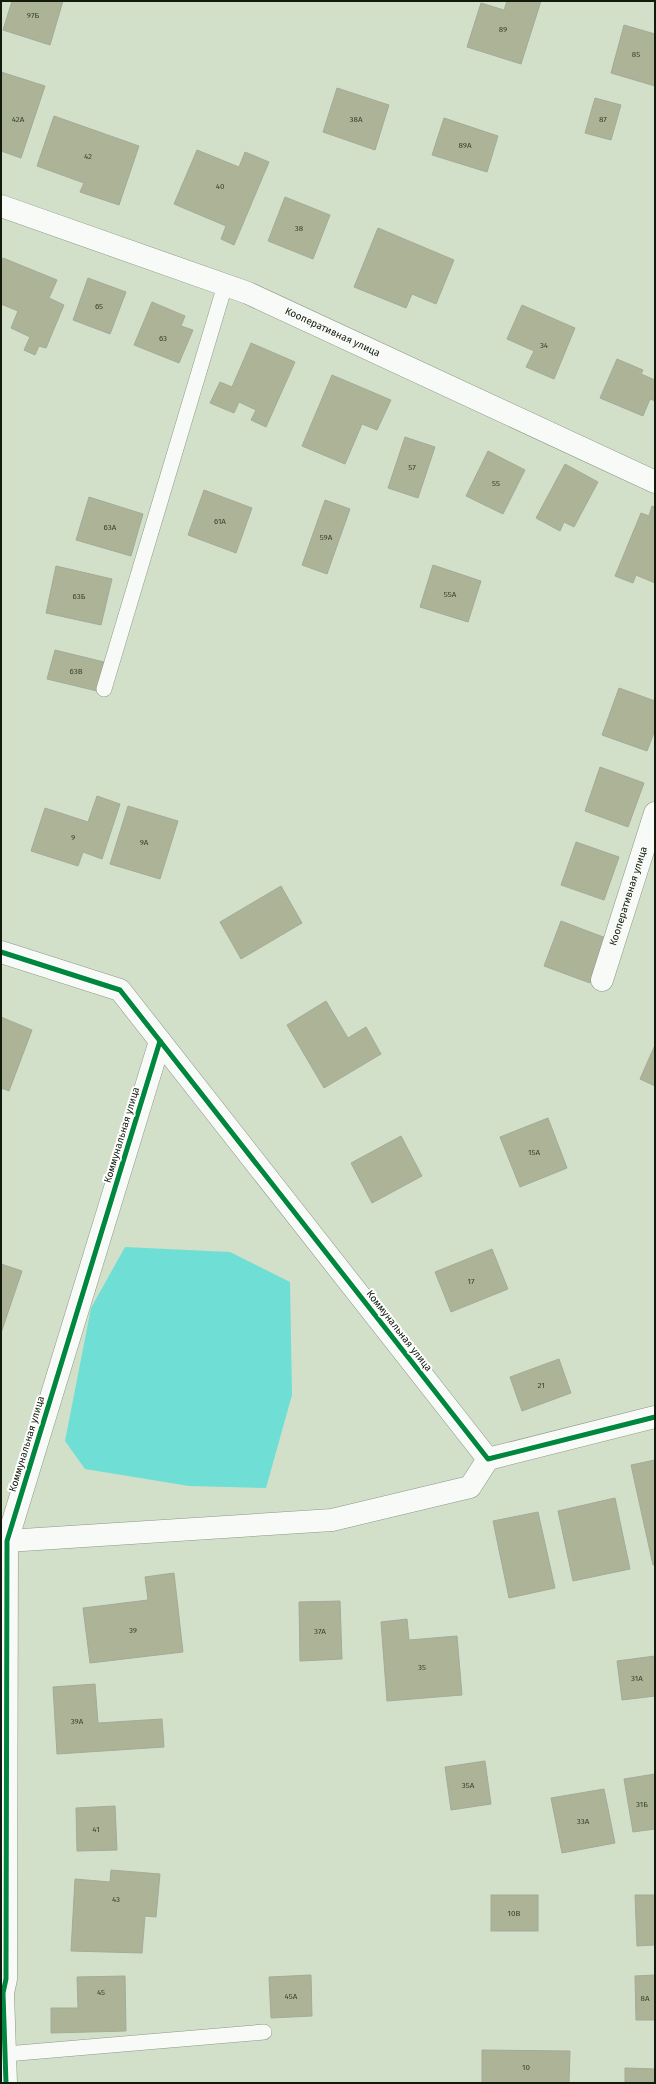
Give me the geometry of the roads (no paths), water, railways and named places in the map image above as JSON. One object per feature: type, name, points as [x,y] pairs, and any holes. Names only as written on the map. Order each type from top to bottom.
[{"type":"street","name":"Кооперативная улица","points":[[1,206],[248,293],[655,482]]},
{"type":"street","name":"Кооперативная улица","points":[[602,980],[655,813]]},
{"type":"street","name":"Коммунальная улица","points":[[1,952],[120,990],[488,1459]]},
{"type":"street","name":"Коммунальная улица","points":[[6,2083],[3,1993],[6,1971],[7,1540],[160,1041]]},
{"type":"street","points":[[7,1540],[332,1520],[470,1487],[488,1459],[655,1418]]},
{"type":"lane","points":[[104,689],[226,286]]},
{"type":"lane","points":[[6,2054],[264,2032]]},
{"type":"water","points":[[125,1247],[230,1252],[290,1282],[292,1395],[266,1488],[189,1486],[85,1469],[65,1441],[91,1308]]}]
